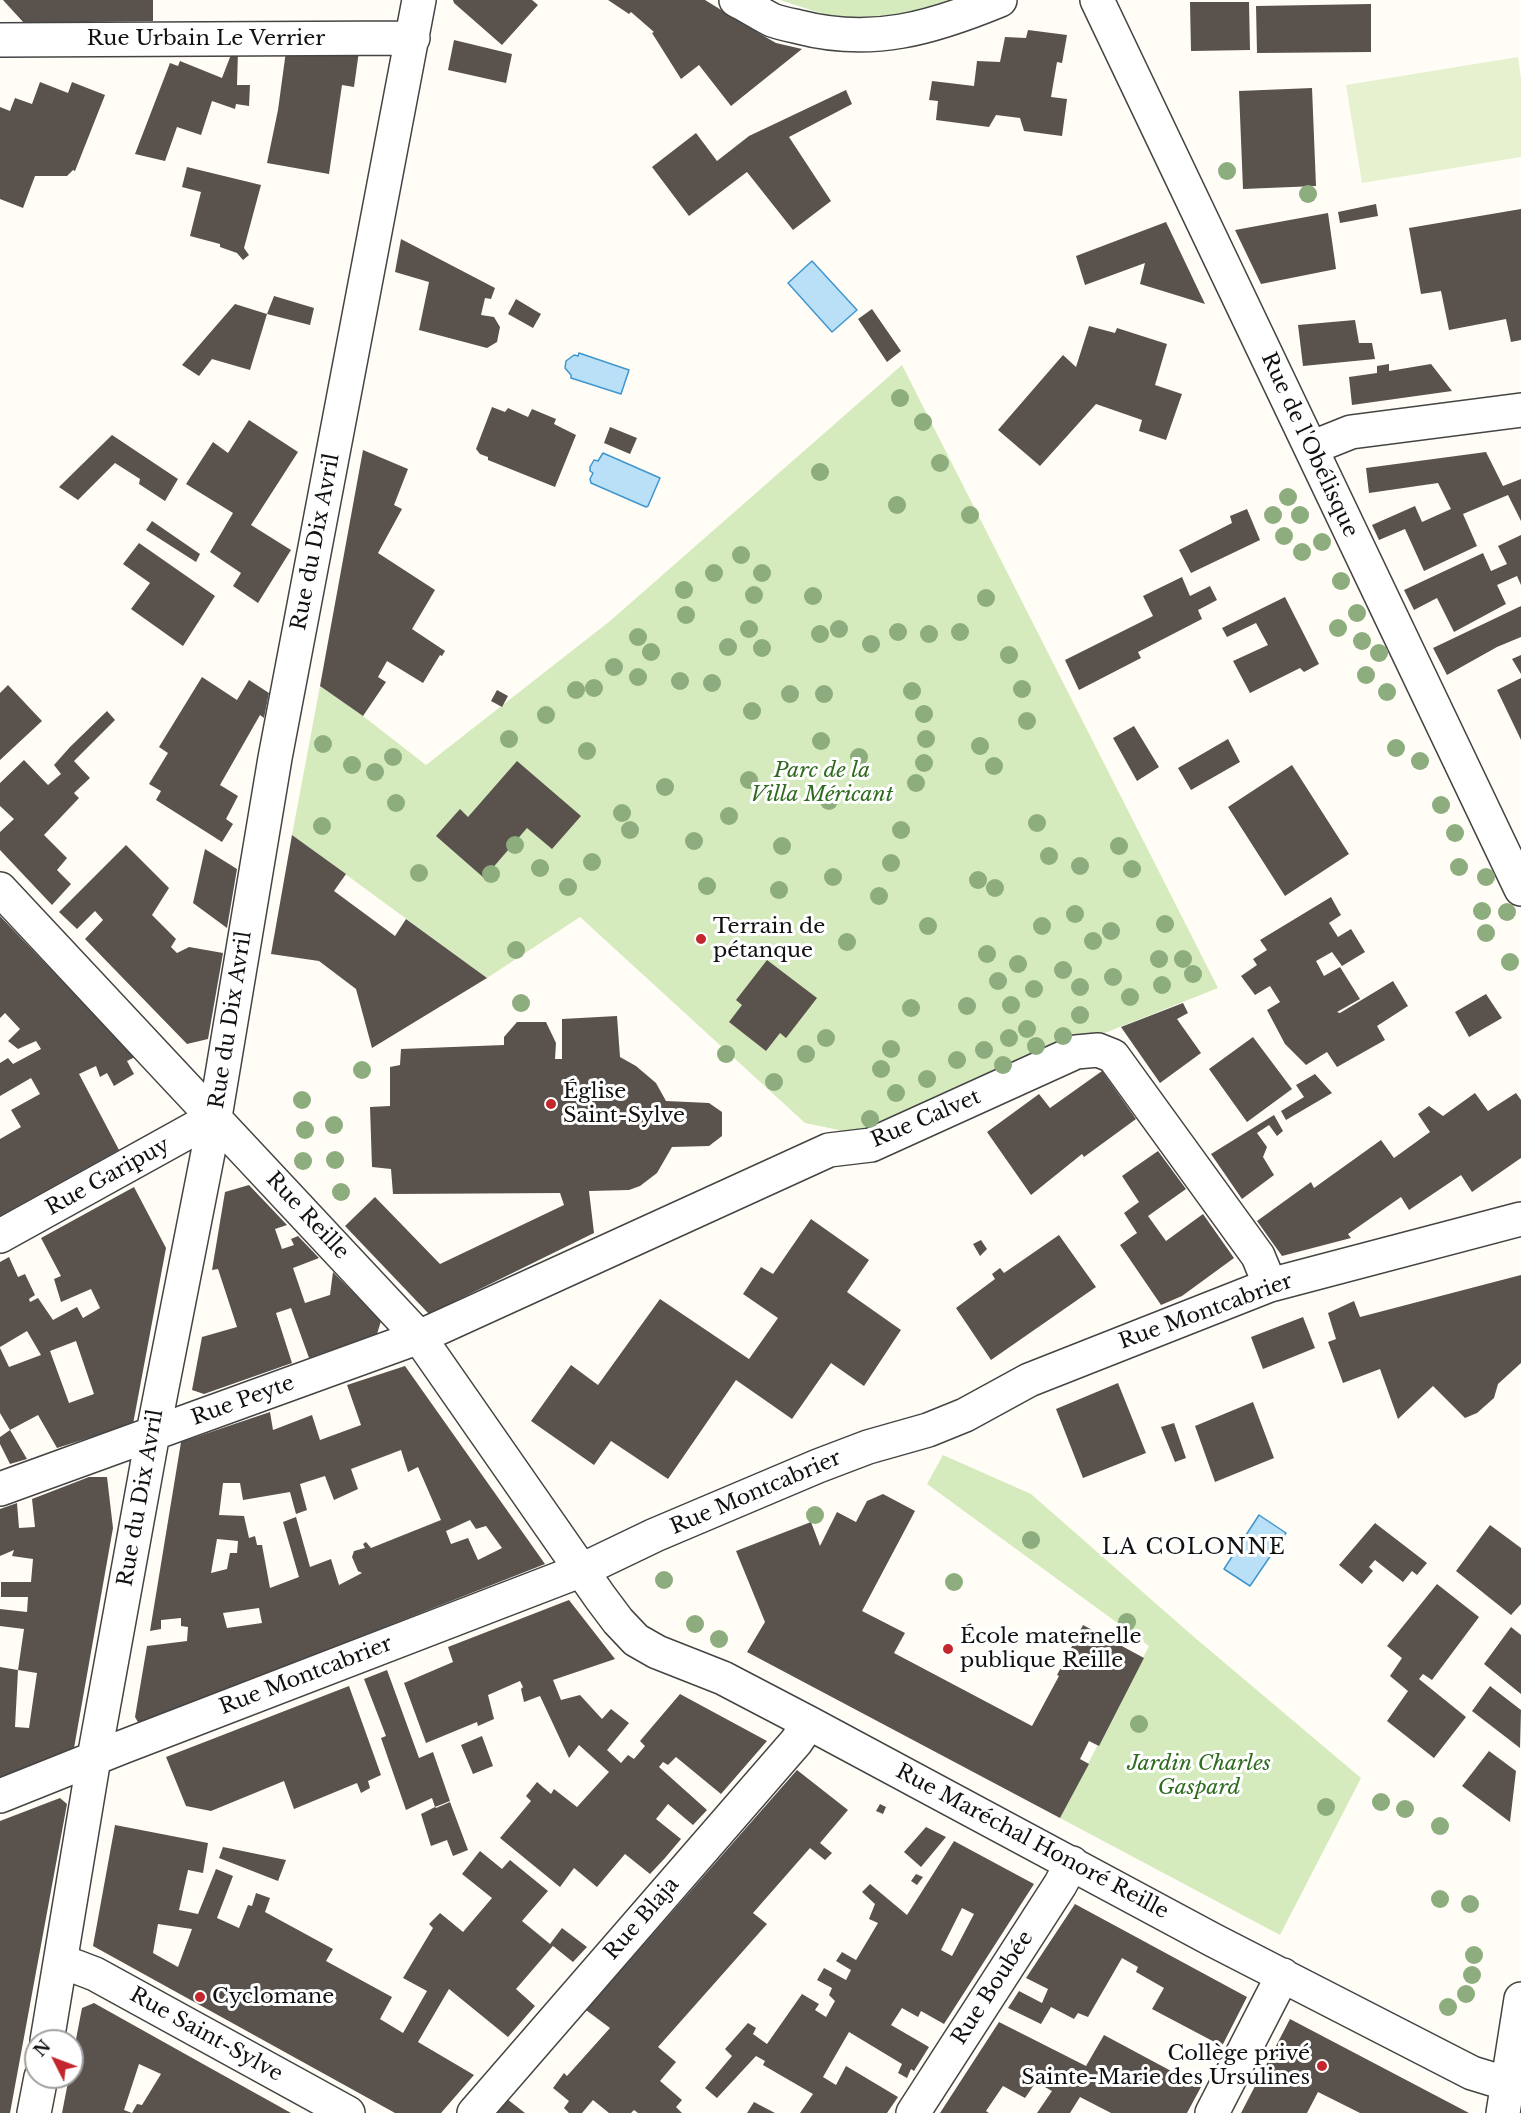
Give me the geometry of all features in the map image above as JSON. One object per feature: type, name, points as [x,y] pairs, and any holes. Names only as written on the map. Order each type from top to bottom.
[{"type":"street","name":"Rue du Dix Avril","points":[[49,2029],[94,1758],[153,1433],[215,1117],[275,758],[419,0]]},
{"type":"street","points":[[736,0],[773,20],[816,32],[859,36],[898,32],[963,15],[1000,0]]},
{"type":"street","name":"Rue de l'Obélisque","points":[[1097,0],[1521,889]]},
{"type":"street","name":"Rue Urbain Le Verrier","points":[[0,40],[412,38]]},
{"type":"street","points":[[1311,448],[1352,432],[1521,410]]},
{"type":"street","name":"Rue Reille","points":[[0,889],[419,1337],[582,1570]]},
{"type":"street","name":"Rue Calvet","points":[[419,1337],[829,1150],[871,1145],[1076,1052],[1098,1050],[1113,1056],[1258,1256],[1270,1285]]},
{"type":"street","name":"Rue Garipuy","points":[[0,1236],[215,1117]]},
{"type":"street","name":"Rue Montcabrier","points":[[0,1796],[582,1570],[655,1535],[818,1466],[868,1447],[928,1430],[965,1415],[1029,1380],[1270,1285],[1521,1220]]},
{"type":"street","name":"Rue Peyte","points":[[0,1489],[419,1337]]},
{"type":"street","name":"Rue Maréchal Honoré Reille","points":[[582,1570],[618,1621],[636,1640],[657,1652],[723,1678],[809,1723],[1213,1940],[1472,2073],[1505,2098]]},
{"type":"street","name":"Rue Blaja","points":[[474,2113],[796,1742],[809,1723]]},
{"type":"street","name":"Rue Boubée","points":[[913,2113],[1072,1863]]},
{"type":"street","name":"Rue Saint-Sylve","points":[[61,1961],[94,1974],[348,2113]]},
{"type":"street","points":[[1212,2113],[1283,1975]]},
{"type":"street","points":[[1505,2098],[1521,1999]]},
{"type":"street","points":[[34,2113],[38,2089]]},
{"type":"green space","points":[[780,0],[953,0],[905,18],[848,22]]},
{"type":"green space","points":[[1518,57],[1521,79],[1521,157],[1362,183],[1346,85]]},
{"type":"green space","name":"Parc de la Villa Méricant","points":[[902,365],[1218,988],[853,1133],[805,1123],[580,917],[487,978],[292,835],[320,686],[426,765],[610,621]]},
{"type":"green space","name":"Jardin Charles Gaspard","points":[[943,1455],[1031,1494],[1194,1637],[1361,1778],[1280,1935],[1060,1818],[1149,1646],[927,1484]]},
{"type":"water","points":[[812,261],[857,310],[832,332],[788,283]]},
{"type":"water","points":[[579,353],[629,370],[621,394],[571,378],[565,368],[566,361],[574,355],[578,356]]},
{"type":"water","points":[[603,453],[660,478],[648,506],[591,483],[593,473],[590,467],[594,460],[598,461]]},
{"type":"water","points":[[1259,1515],[1286,1533],[1250,1586],[1224,1569]]},
{"type":"building","points":[[3,0],[153,0],[153,21],[24,23]]},
{"type":"building","points":[[453,0],[532,0],[538,5],[502,45]]},
{"type":"building","points":[[608,0],[705,0],[776,43],[802,49],[731,106],[699,65],[681,79],[652,33],[654,32],[631,12],[629,14]]},
{"type":"building","points":[[1190,2],[1249,2],[1250,50],[1191,51]]},
{"type":"building","points":[[1371,4],[1371,52],[1257,53],[1256,6]]},
{"type":"building","points":[[1028,30],[1067,35],[1062,63],[1057,62],[1051,97],[1067,99],[1062,136],[1024,131],[1020,118],[996,115],[989,127],[936,120],[938,101],[929,100],[932,81],[974,86],[977,61],[1000,62],[1005,37],[1026,38]]},
{"type":"building","points":[[454,40],[512,54],[506,83],[448,70]]},
{"type":"building","points":[[238,51],[237,85],[250,85],[249,106],[236,104],[235,109],[212,101],[201,135],[177,127],[165,161],[135,154],[170,63],[178,66],[180,61],[222,78],[232,52]]},
{"type":"building","points":[[286,51],[359,51],[354,87],[342,85],[329,174],[267,163],[278,110]]},
{"type":"building","points":[[40,82],[68,93],[72,82],[105,95],[75,171],[73,170],[67,176],[35,176],[23,208],[0,199],[0,107],[10,111],[15,98],[32,104]]},
{"type":"building","points":[[1312,88],[1316,186],[1243,189],[1239,91]]},
{"type":"building","points":[[846,90],[852,104],[789,137],[831,201],[793,230],[747,172],[689,216],[652,167],[696,133],[717,161],[749,136]]},
{"type":"building","points":[[187,167],[261,185],[244,248],[249,255],[243,260],[237,253],[220,247],[220,244],[190,236],[201,192],[182,187]]},
{"type":"building","points":[[1376,204],[1378,216],[1340,223],[1338,212]]},
{"type":"building","points":[[1521,209],[1521,340],[1511,342],[1506,319],[1449,330],[1441,291],[1421,294],[1409,228]]},
{"type":"building","points":[[1328,213],[1336,269],[1261,284],[1235,230]]},
{"type":"building","points":[[1166,222],[1205,304],[1140,284],[1145,263],[1085,285],[1076,256]]},
{"type":"building","points":[[401,239],[495,288],[491,299],[485,298],[481,315],[494,317],[500,327],[497,342],[487,348],[419,330],[429,282],[395,272]]},
{"type":"building","points":[[274,296],[314,308],[310,325],[267,314]]},
{"type":"building","points":[[516,299],[541,314],[533,328],[508,314]]},
{"type":"building","points":[[235,304],[267,314],[250,370],[212,359],[199,376],[182,365]]},
{"type":"building","points":[[872,309],[901,351],[887,362],[858,319]]},
{"type":"building","points":[[1355,320],[1359,343],[1372,343],[1375,359],[1303,366],[1298,325]]},
{"type":"building","points":[[1089,326],[1115,333],[1117,328],[1167,344],[1155,385],[1182,394],[1166,440],[1139,431],[1142,420],[1096,404],[1040,466],[998,430],[1063,355],[1076,367]]},
{"type":"building","points":[[1389,364],[1389,371],[1431,364],[1452,391],[1352,405],[1349,377],[1377,373],[1377,366]]},
{"type":"building","points":[[492,407],[505,412],[508,408],[528,417],[532,409],[556,419],[554,424],[576,435],[555,487],[488,460],[488,457],[480,454],[476,449]]},
{"type":"building","points":[[249,420],[298,452],[251,525],[291,550],[258,603],[233,586],[241,573],[210,552],[233,513],[186,484],[213,442],[228,453]]},
{"type":"building","points":[[610,427],[637,438],[630,454],[604,443]]},
{"type":"building","points":[[112,435],[178,479],[165,501],[139,484],[140,479],[115,463],[78,500],[59,487]]},
{"type":"building","points":[[363,450],[408,469],[394,505],[402,509],[378,553],[435,590],[412,629],[445,651],[442,656],[440,655],[423,683],[387,661],[378,677],[386,682],[363,716],[320,686]]},
{"type":"building","points":[[1486,452],[1503,486],[1521,479],[1521,521],[1508,495],[1463,514],[1477,546],[1424,571],[1405,529],[1379,540],[1372,525],[1415,506],[1422,522],[1451,509],[1438,483],[1369,493],[1366,468]]},
{"type":"building","points":[[1247,509],[1260,540],[1191,573],[1179,550],[1232,523],[1230,516]]},
{"type":"building","points":[[152,521],[200,554],[196,562],[146,530]]},
{"type":"building","points":[[1521,535],[1521,585],[1517,576],[1497,585],[1506,604],[1454,632],[1437,598],[1414,610],[1404,590],[1483,553],[1491,571],[1507,564],[1498,546]]},
{"type":"building","points":[[139,543],[215,596],[183,646],[131,609],[150,583],[123,564]]},
{"type":"building","points":[[1182,577],[1190,596],[1210,586],[1217,600],[1198,610],[1202,619],[1138,652],[1141,658],[1079,690],[1065,660],[1153,616],[1143,596]]},
{"type":"building","points":[[1285,597],[1319,664],[1304,672],[1300,668],[1250,693],[1233,661],[1268,645],[1256,623],[1227,637],[1222,628]]},
{"type":"building","points":[[1521,606],[1521,637],[1497,647],[1447,675],[1433,648]]},
{"type":"building","points":[[1521,655],[1521,674],[1512,659]]},
{"type":"building","points":[[202,677],[237,700],[249,680],[269,693],[264,718],[260,715],[220,785],[238,796],[226,819],[233,824],[222,842],[156,800],[161,791],[149,784],[168,753],[159,747]]},
{"type":"building","points":[[1521,678],[1521,740],[1497,690]]},
{"type":"building","points":[[8,685],[42,721],[0,760],[0,693]]},
{"type":"building","points":[[497,690],[508,696],[502,707],[491,701]]},
{"type":"building","points":[[107,711],[115,720],[74,761],[90,778],[74,793],[79,798],[44,835],[67,858],[57,870],[71,884],[52,905],[0,850],[0,832],[14,819],[0,806],[0,783],[24,760],[48,785],[61,774],[54,765]]},
{"type":"building","points":[[1134,726],[1159,767],[1137,781],[1113,738]]},
{"type":"building","points":[[1228,739],[1240,762],[1191,790],[1178,768]]},
{"type":"building","points":[[517,761],[581,816],[552,849],[527,828],[484,878],[436,836],[460,809],[468,817]]},
{"type":"building","points":[[1292,765],[1349,854],[1285,896],[1228,807]]},
{"type":"building","points":[[292,835],[346,874],[334,891],[395,936],[406,919],[487,978],[372,1048],[356,989],[319,961],[271,954]]},
{"type":"building","points":[[126,845],[169,888],[152,915],[176,939],[171,947],[177,953],[189,947],[223,953],[208,1039],[187,1044],[85,939],[103,920],[95,911],[77,929],[59,912]]},
{"type":"building","points":[[205,849],[237,869],[227,928],[193,903]]},
{"type":"building","points":[[1331,897],[1341,915],[1329,923],[1338,937],[1351,929],[1365,952],[1342,966],[1332,952],[1316,961],[1324,976],[1340,967],[1360,999],[1337,1012],[1340,1013],[1393,981],[1408,1006],[1377,1026],[1385,1040],[1337,1067],[1327,1052],[1306,1065],[1285,1044],[1267,1010],[1280,1002],[1270,986],[1255,995],[1241,976],[1257,965],[1253,959],[1267,950],[1260,940]]},
{"type":"building","points":[[0,916],[135,1057],[127,1061],[134,1074],[114,1086],[107,1073],[100,1077],[96,1066],[79,1074],[119,1150],[0,1216],[0,1139],[21,1127],[11,1110],[40,1094],[31,1078],[0,1096],[0,1063],[8,1058],[13,1064],[41,1049],[36,1041],[18,1049],[8,1041],[20,1029],[5,1013],[0,1018]]},
{"type":"building","points":[[767,960],[817,998],[786,1038],[780,1033],[766,1051],[729,1022],[742,1005],[736,1000]]},
{"type":"building","points":[[1486,994],[1502,1018],[1469,1037],[1455,1012]]},
{"type":"building","points":[[1183,1003],[1188,1013],[1177,1019],[1201,1053],[1160,1083],[1121,1027]]},
{"type":"building","name":"Église Saint-Sylve","points":[[617,1016],[620,1057],[636,1066],[656,1083],[666,1101],[709,1103],[722,1112],[722,1136],[709,1146],[672,1147],[657,1173],[640,1186],[629,1190],[589,1191],[594,1233],[429,1314],[345,1226],[375,1197],[440,1264],[564,1205],[560,1193],[393,1194],[391,1169],[372,1167],[370,1107],[390,1106],[390,1067],[400,1065],[401,1049],[504,1045],[504,1037],[517,1022],[546,1022],[556,1043],[555,1059],[562,1059],[562,1019]]},
{"type":"building","points":[[1253,1037],[1292,1089],[1247,1122],[1209,1069]]},
{"type":"building","points":[[1102,1071],[1136,1119],[1084,1157],[1082,1154],[1031,1195],[987,1132],[1039,1094],[1050,1108]]},
{"type":"building","points":[[1315,1074],[1332,1093],[1286,1120],[1281,1111],[1304,1097],[1296,1085]]},
{"type":"building","points":[[1475,1093],[1488,1111],[1516,1093],[1521,1100],[1521,1158],[1472,1192],[1461,1175],[1409,1210],[1401,1197],[1348,1234],[1351,1238],[1282,1256],[1257,1221],[1311,1182],[1314,1188],[1381,1140],[1394,1158],[1430,1132],[1418,1114],[1429,1106],[1443,1116]]},
{"type":"building","points":[[1274,1115],[1283,1131],[1277,1136],[1269,1125],[1257,1133],[1267,1147],[1263,1157],[1274,1175],[1242,1199],[1211,1154]]},
{"type":"building","points":[[1158,1151],[1186,1189],[1148,1216],[1166,1241],[1203,1214],[1234,1258],[1182,1296],[1161,1305],[1120,1245],[1137,1233],[1124,1213],[1139,1202],[1122,1176]]},
{"type":"building","points":[[249,1185],[287,1225],[275,1229],[282,1249],[294,1245],[291,1239],[298,1236],[319,1258],[293,1268],[305,1303],[330,1295],[333,1272],[381,1321],[377,1334],[309,1358],[291,1308],[276,1313],[292,1363],[204,1394],[192,1390],[202,1337],[237,1327],[218,1269],[212,1270],[225,1192]]},
{"type":"building","points":[[134,1187],[166,1248],[133,1424],[57,1448],[38,1415],[10,1430],[0,1413],[0,1348],[9,1367],[41,1355],[27,1331],[0,1347],[0,1262],[9,1257],[18,1277],[25,1274],[35,1295],[29,1299],[30,1302],[38,1298],[53,1320],[77,1307],[83,1318],[100,1308],[91,1289],[61,1302],[54,1279],[61,1276],[41,1238]],"holes":[[[76,1341],[94,1394],[69,1403],[50,1351]]]},
{"type":"building","points":[[811,1219],[869,1260],[847,1292],[901,1330],[864,1386],[831,1363],[792,1419],[736,1380],[668,1479],[611,1441],[594,1465],[531,1421],[571,1365],[598,1385],[660,1299],[749,1359],[778,1318],[743,1294],[761,1267],[773,1274]]},
{"type":"building","points":[[1059,1235],[1096,1287],[991,1360],[956,1308],[995,1279],[992,1274],[1000,1268],[1004,1273]]},
{"type":"building","points":[[981,1240],[987,1249],[980,1256],[973,1244]]},
{"type":"building","points":[[1521,1275],[1521,1363],[1498,1384],[1494,1398],[1477,1413],[1465,1418],[1433,1386],[1398,1419],[1380,1369],[1343,1383],[1328,1342],[1336,1339],[1328,1313],[1354,1301],[1360,1317]]},
{"type":"building","points":[[1303,1317],[1315,1348],[1263,1369],[1251,1337]]},
{"type":"building","points":[[405,1366],[545,1564],[139,1724],[135,1717],[147,1646],[187,1641],[188,1627],[181,1626],[181,1618],[161,1620],[161,1629],[150,1631],[181,1442],[270,1412],[273,1430],[312,1415],[320,1440],[361,1425],[347,1385]],"holes":[[[401,1450],[408,1472],[418,1467],[441,1520],[371,1548],[366,1542],[363,1544],[365,1548],[354,1551],[352,1557],[358,1571],[362,1573],[339,1585],[331,1559],[310,1567],[296,1517],[283,1522],[299,1577],[270,1588],[262,1545],[257,1545],[255,1536],[249,1538],[244,1516],[219,1515],[223,1483],[240,1483],[243,1500],[290,1492],[296,1514],[307,1510],[300,1484],[325,1476],[334,1500],[358,1489],[351,1469]],[[470,1520],[476,1529],[486,1526],[502,1548],[478,1560],[468,1538],[451,1544],[446,1531]],[[217,1539],[238,1541],[237,1553],[230,1553],[227,1569],[211,1573]],[[259,1608],[262,1623],[227,1628],[223,1613]]]},
{"type":"building","points":[[1118,1383],[1146,1453],[1083,1478],[1056,1409]]},
{"type":"building","points":[[1253,1402],[1274,1458],[1215,1482],[1195,1426]]},
{"type":"building","points":[[1174,1423],[1186,1458],[1175,1462],[1161,1427]]},
{"type":"building","points":[[10,1430],[27,1459],[10,1464],[0,1444],[0,1437]]},
{"type":"building","points":[[89,1477],[107,1477],[113,1528],[74,1748],[0,1778],[0,1667],[18,1670],[24,1629],[0,1626],[0,1609],[27,1612],[28,1597],[1,1597],[1,1582],[31,1582],[33,1559],[12,1556],[14,1550],[0,1556],[0,1509],[17,1503],[19,1528],[35,1527],[32,1499]],"holes":[[[18,1670],[37,1673],[29,1728],[15,1727]]]},
{"type":"building","points":[[883,1494],[915,1511],[862,1611],[905,1633],[894,1653],[1032,1726],[1083,1625],[1144,1658],[1099,1746],[1089,1741],[1080,1759],[1089,1764],[1060,1818],[747,1652],[765,1622],[736,1551],[811,1522],[820,1546],[837,1512],[856,1522],[867,1501]]},
{"type":"building","points":[[1375,1523],[1427,1563],[1417,1575],[1412,1571],[1403,1582],[1375,1560],[1369,1567],[1373,1571],[1362,1584],[1339,1565]]},
{"type":"building","points":[[1490,1525],[1521,1548],[1521,1604],[1511,1615],[1456,1571]]},
{"type":"building","points":[[1437,1584],[1479,1617],[1432,1680],[1423,1674],[1419,1679],[1466,1717],[1434,1758],[1387,1721],[1408,1691],[1390,1676],[1402,1658],[1387,1646]]},
{"type":"building","points":[[569,1600],[615,1659],[553,1680],[561,1700],[580,1695],[602,1719],[611,1709],[629,1723],[607,1750],[621,1763],[628,1755],[634,1759],[645,1746],[640,1741],[680,1694],[767,1741],[721,1794],[676,1757],[668,1765],[663,1762],[659,1767],[707,1810],[693,1825],[668,1804],[656,1819],[681,1839],[665,1858],[650,1874],[625,1854],[597,1887],[574,1868],[560,1887],[500,1838],[531,1801],[526,1796],[537,1782],[551,1794],[554,1789],[577,1807],[609,1772],[579,1745],[569,1758],[540,1696],[524,1702],[521,1689],[523,1687],[520,1681],[488,1695],[494,1719],[478,1726],[477,1722],[426,1743],[404,1683],[453,1662],[448,1647]]},
{"type":"building","points":[[1511,1627],[1521,1635],[1521,1694],[1484,1664]]},
{"type":"building","points":[[387,1670],[419,1758],[433,1752],[450,1801],[435,1807],[432,1798],[406,1810],[381,1738],[386,1736],[364,1679]]},
{"type":"building","points":[[349,1686],[381,1775],[368,1781],[370,1788],[361,1793],[357,1783],[294,1809],[284,1781],[211,1811],[186,1806],[166,1757]]},
{"type":"building","points":[[1490,1686],[1521,1710],[1520,1748],[1472,1711]]},
{"type":"building","points":[[482,1736],[493,1766],[473,1774],[461,1745]]},
{"type":"building","points":[[1489,1751],[1516,1771],[1510,1822],[1462,1786]]},
{"type":"building","points":[[797,1770],[848,1810],[820,1843],[832,1853],[825,1860],[810,1848],[753,1913],[767,1924],[658,2047],[676,2062],[660,2081],[682,2100],[676,2107],[682,2113],[638,2113],[634,2110],[631,2113],[609,2113],[593,2100],[582,2113],[569,2113],[564,2108],[569,2101],[553,2088],[564,2073],[567,2076],[610,2028],[586,2010]]},
{"type":"building","points":[[60,1798],[67,1804],[10,2113],[0,2113],[0,1821]]},
{"type":"building","points":[[450,1802],[468,1850],[453,1856],[447,1840],[431,1846],[421,1814]]},
{"type":"building","points":[[880,1804],[886,1807],[883,1814],[876,1811]]},
{"type":"building","points":[[115,1825],[208,1843],[203,1873],[188,1870],[179,1910],[198,1914],[216,1869],[233,1876],[217,1918],[239,1928],[248,1905],[252,1906],[256,1893],[270,1898],[265,1912],[333,1949],[326,1961],[392,1997],[380,2019],[403,2033],[427,1991],[403,1978],[433,1928],[429,1924],[440,1913],[463,1932],[492,1898],[462,1874],[480,1851],[502,1869],[510,1860],[548,1891],[522,1921],[550,1944],[562,1928],[587,1947],[573,1962],[553,1946],[516,1989],[535,2006],[508,2037],[449,1989],[418,2042],[474,2075],[441,2113],[395,2113],[93,1946]],"holes":[[[158,1924],[192,1929],[178,1967],[153,1953]]]},
{"type":"building","points":[[926,1827],[946,1837],[921,1867],[904,1852]]},
{"type":"building","points":[[954,1841],[1034,1884],[944,2024],[921,2011],[918,2017],[902,2008],[891,2025],[929,2047],[914,2071],[911,2069],[907,2078],[898,2073],[902,2064],[849,2032],[823,2077],[836,2085],[846,2066],[898,2097],[887,2113],[800,2113],[813,2094],[763,2065],[765,2061],[756,2056],[717,2098],[705,2088],[732,2056],[725,2049],[748,2023],[756,2028],[753,2034],[767,2044],[802,1994],[819,2004],[815,2010],[826,2017],[835,2001],[829,1995],[832,1988],[817,1980],[824,1968],[846,1980],[851,1970],[836,1961],[842,1952],[856,1960],[878,1923],[869,1919],[875,1904],[862,1892],[870,1884],[907,1915]],"holes":[[[962,1908],[974,1914],[952,1956],[941,1950]]]},
{"type":"building","points":[[223,1847],[286,1860],[278,1881],[219,1858]]},
{"type":"building","points":[[916,1874],[923,1877],[917,1885],[911,1881]]},
{"type":"building","points":[[1075,1904],[1247,1997],[1222,2046],[1152,2009],[1164,1988],[1136,1972],[1138,1967],[1122,1958],[1088,2017],[1078,2013],[1074,2019],[1051,2007],[1041,2024],[1008,2008],[1019,1991],[1042,2003],[1048,1989],[1026,1978]]},
{"type":"building","points":[[94,2003],[291,2113],[132,2113],[62,2113],[67,2089],[84,2089],[84,2029],[78,2029],[82,2008]],"holes":[[[139,2064],[161,2074],[142,2105],[137,2104],[132,2113],[124,2110]]]},
{"type":"building","name":"Collège privé Sainte-Marie des Ursulines","points":[[1290,2019],[1469,2113],[1360,2113],[1318,2092],[1307,2113],[1241,2113]]},
{"type":"building","points":[[999,2022],[1086,2066],[1104,2035],[1201,2087],[1187,2113],[1111,2113],[1080,2097],[1070,2113],[1037,2113],[1052,2091],[1036,2082],[1025,2098],[1003,2086],[986,2111],[989,2113],[940,2113]]},
{"type":"building","points":[[507,2099],[525,2113],[495,2113]]},
{"type":"building","points":[[754,2102],[775,2113],[747,2113]]},
{"type":"place","name":"Terrain de pétanque","points":[[701,939]]},
{"type":"place","name":"Église Saint-Sylve","points":[[551,1104]]},
{"type":"place","name":"École maternelle publique Reille","points":[[948,1649]]},
{"type":"place","name":"Cyclomane","points":[[200,1997]]},
{"type":"place","name":"Collège privé Sainte-Marie des Ursulines","points":[[1322,2066]]},
{"type":"district","name":"LA COLONNE","points":[[1194,1548]]}]
